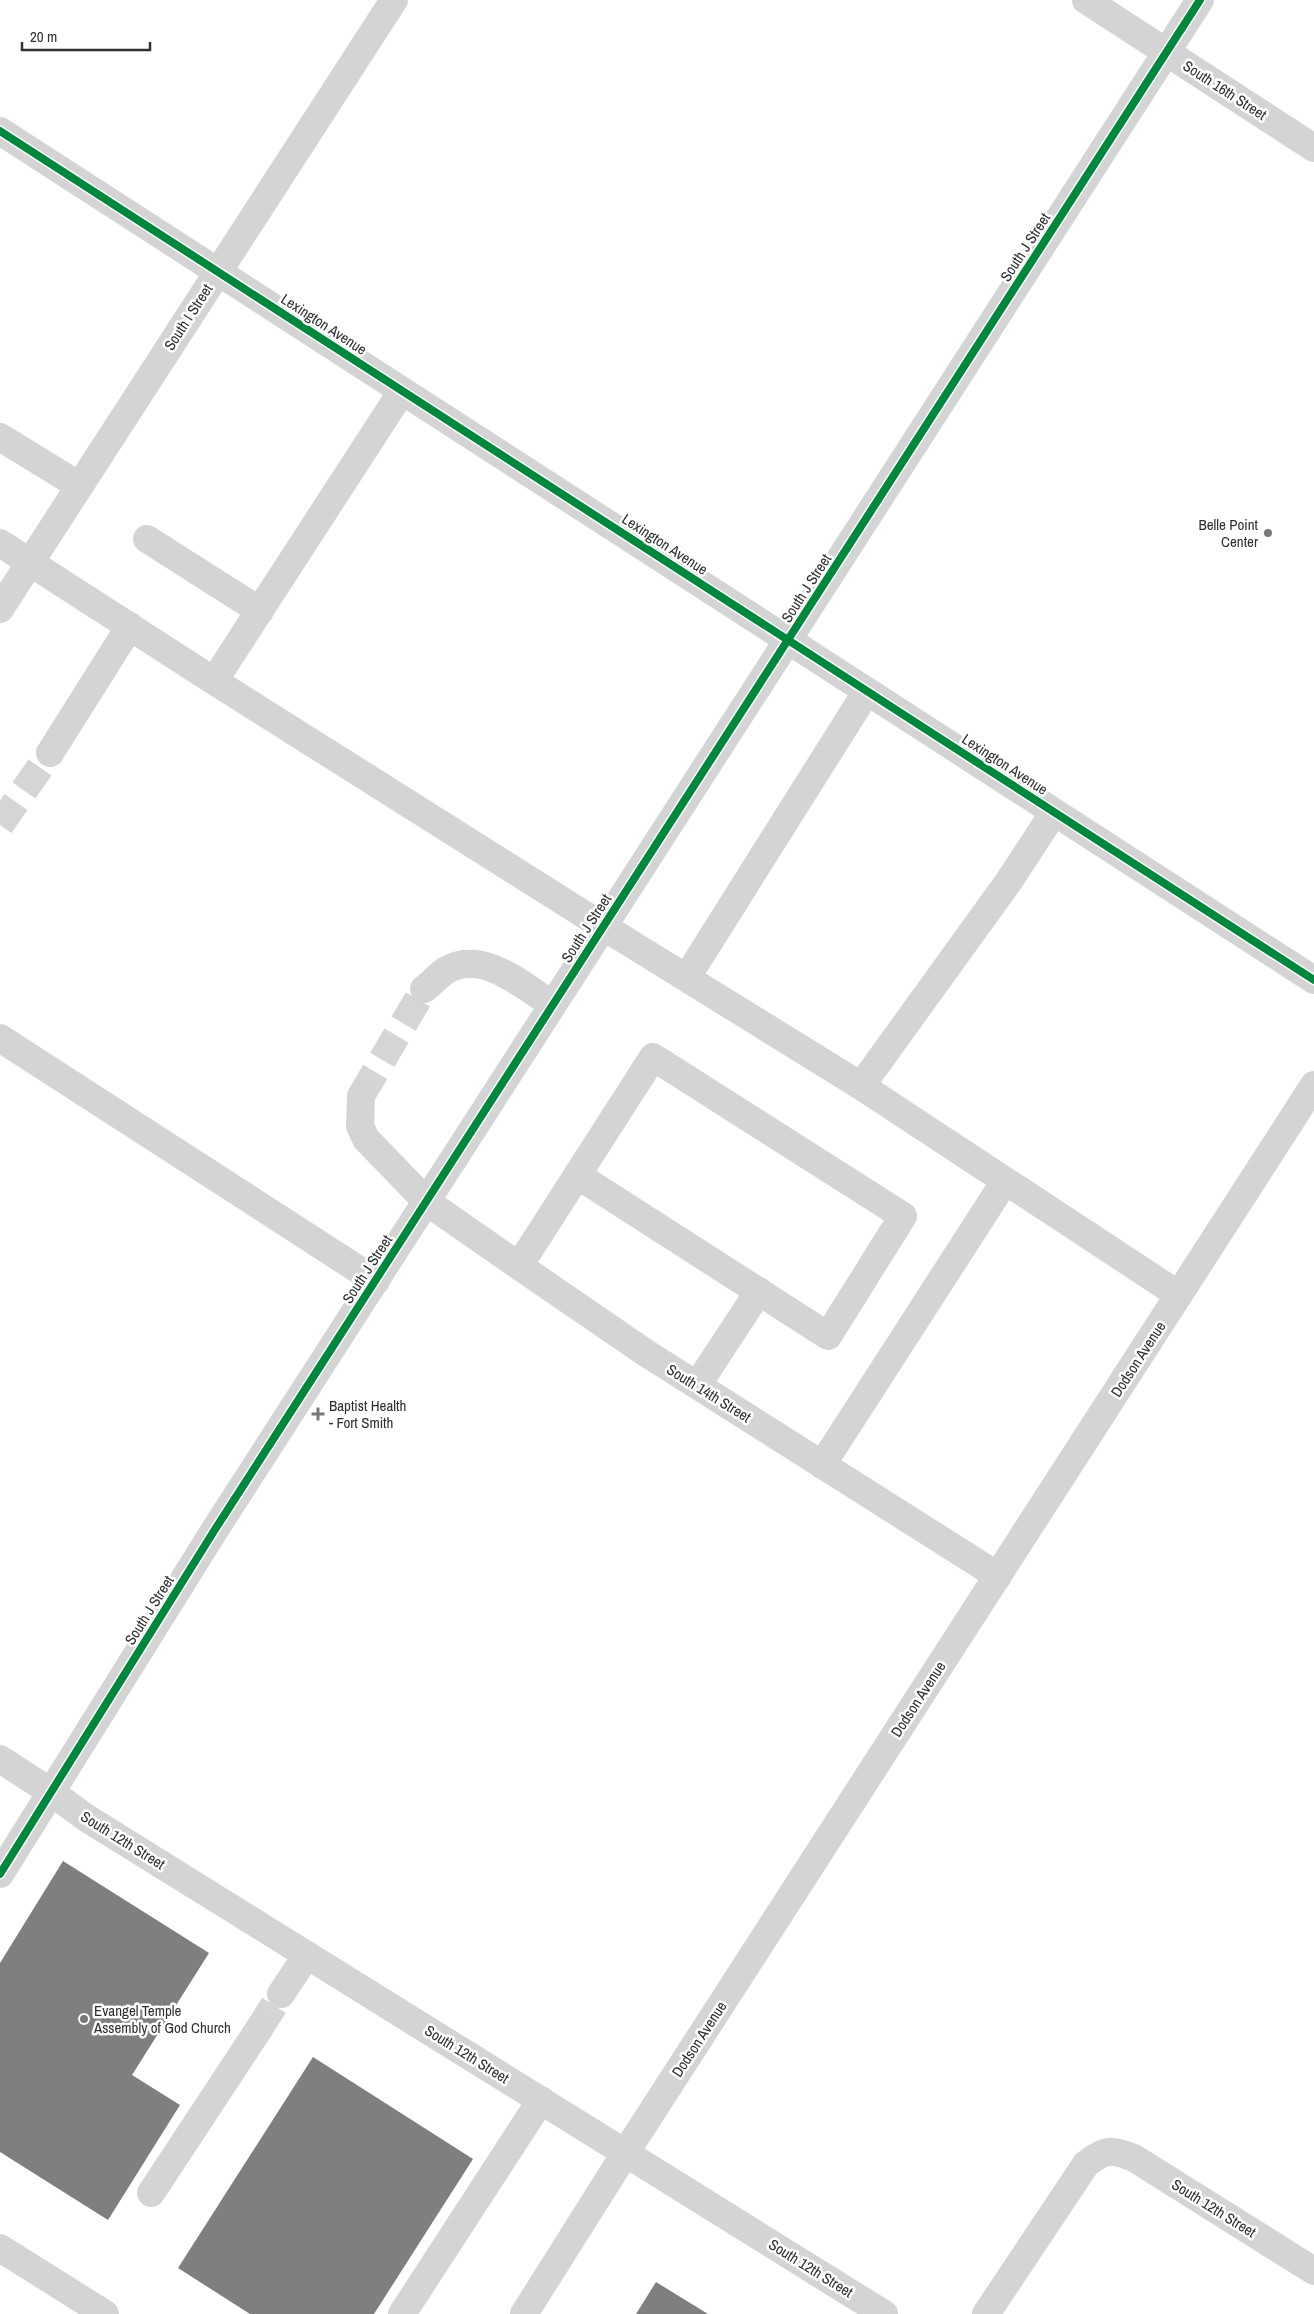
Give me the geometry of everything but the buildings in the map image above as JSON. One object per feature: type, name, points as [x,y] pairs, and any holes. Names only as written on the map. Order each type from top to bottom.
[{"type":"street","name":"South I Street","points":[[0,608],[394,0]]},
{"type":"street","name":"South 16th Street","points":[[1086,0],[1314,148]]},
{"type":"street","name":"South J Street","points":[[0,1874],[214,1531],[1200,0]]},
{"type":"street","name":"Lexington Avenue","points":[[0,132],[1314,980]]},
{"type":"street","points":[[214,681],[402,391]]},
{"type":"street","points":[[0,437],[78,485]]},
{"type":"street","points":[[147,539],[260,611]]},
{"type":"street","points":[[0,543],[214,681],[604,927],[862,1086],[1179,1295]]},
{"type":"street","points":[[50,753],[130,626]]},
{"type":"street","points":[[687,977],[867,691]]},
{"type":"street","points":[[862,1086],[1009,881],[1054,812]]},
{"type":"street","points":[[424,989],[445,971],[466,964],[480,964],[505,974],[553,1005]]},
{"type":"street","points":[[0,1038],[376,1281]]},
{"type":"street","points":[[519,1266],[652,1057],[903,1216],[828,1336],[577,1175]]},
{"type":"street","name":"Dodson Avenue","points":[[524,2314],[626,2152],[1314,1085]]},
{"type":"street","name":"South 14th Street","points":[[360,1096],[360,1126],[366,1139],[427,1202],[646,1353],[698,1384],[998,1576]]},
{"type":"street","points":[[822,1465],[1005,1181]]},
{"type":"street","points":[[698,1384],[760,1291]]},
{"type":"street","name":"South 12th Street","points":[[0,1758],[52,1792],[85,1818],[626,2152],[884,2314]]},
{"type":"street","points":[[282,1994],[307,1955]]},
{"type":"street","points":[[151,2194],[258,2029]]},
{"type":"street","points":[[402,2314],[541,2100]]},
{"type":"street","name":"South 12th Street","points":[[986,2314],[1086,2164],[1100,2153],[1116,2151],[1134,2158],[1314,2271]]},
{"type":"street","points":[[0,2248],[105,2314]]},
{"type":"tunnel","points":[[0,825],[50,753]]},
{"type":"tunnel","points":[[361,1096],[424,989]]},
{"type":"tunnel","points":[[259,2029],[281,1994]]},
{"type":"cycle path","points":[[0,1874],[214,1531],[1200,0]]},
{"type":"cycle path","points":[[0,131],[1314,980]]},
{"type":"place","name":"Belle Point Center","points":[[1268,533]]},
{"type":"place","name":"Baptist Health - Fort Smith","points":[[318,1414]]},
{"type":"place","name":"Evangel Temple Assembly of God Church","points":[[84,2019]]}]
